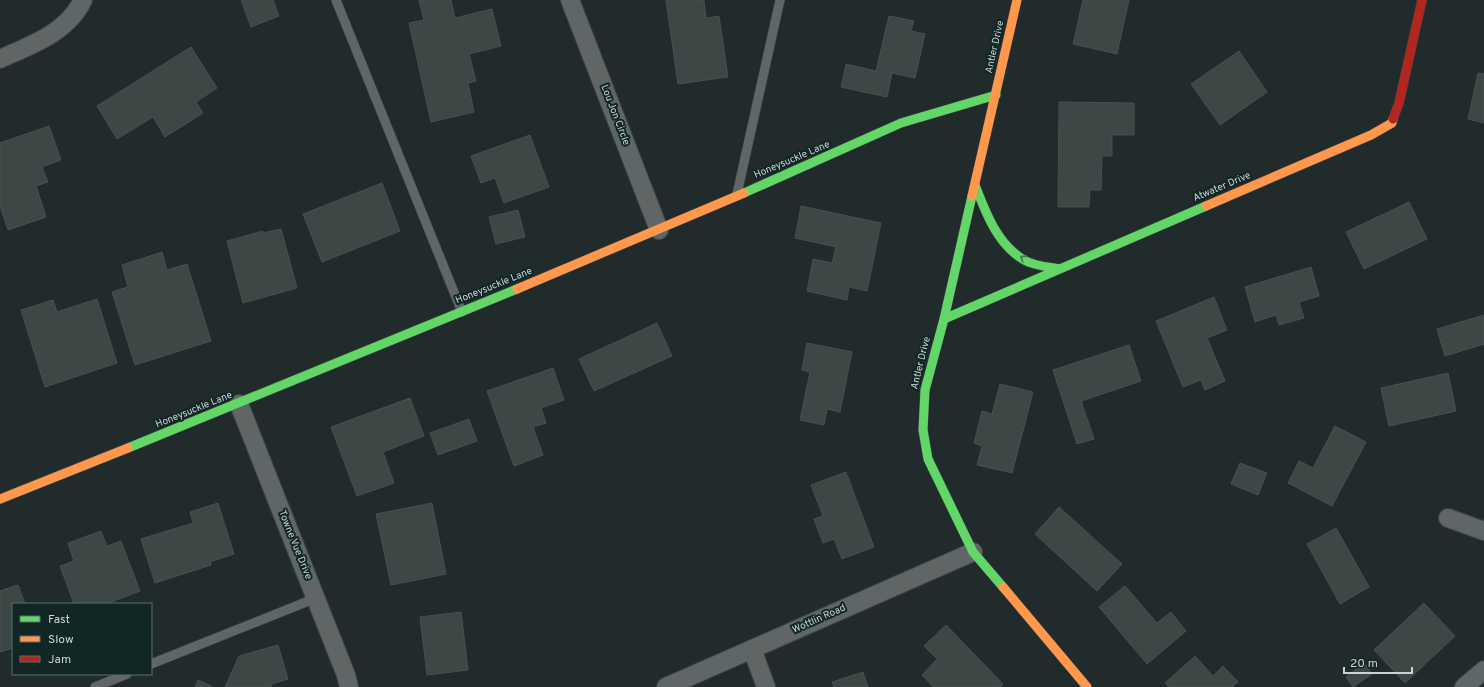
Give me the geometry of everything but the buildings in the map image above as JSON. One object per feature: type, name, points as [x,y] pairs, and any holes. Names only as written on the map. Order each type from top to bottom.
[{"type":"street","points":[[0,59],[49,37],[77,12],[83,0]]},
{"type":"street","name":"Lou Jon Circle","points":[[570,0],[660,230]]},
{"type":"street","name":"Antler Drive","points":[[1017,0],[944,319],[925,390],[923,430],[928,459],[973,552],[1087,687]]},
{"type":"street","name":"Atwater Drive","points":[[944,319],[1371,135],[1392,123],[1422,0]]},
{"type":"street","name":"Honeysuckle Lane","points":[[0,499],[238,404],[660,230],[901,123],[996,95]]},
{"type":"street","points":[[975,185],[987,217],[1004,244],[1025,261],[1060,269]]},
{"type":"street","name":"Towne Vue Drive","points":[[238,404],[316,598],[346,675],[349,687]]},
{"type":"street","points":[[1448,518],[1484,531]]},
{"type":"street","name":"Wottlin Road","points":[[666,687],[973,552]]},
{"type":"street","points":[[752,649],[766,687]]},
{"type":"street","points":[[1464,687],[1484,670]]},
{"type":"lane","points":[[336,0],[462,312]]},
{"type":"lane","points":[[737,196],[780,0]]},
{"type":"lane","points":[[152,664],[316,598]]},
{"type":"lane","points":[[95,687],[125,675]]},
{"type":"traffic: fast","points":[[744,193],[901,123],[996,95]]},
{"type":"traffic: fast","points":[[975,185],[988,217],[1006,245],[1024,260],[1032,264],[1060,269]]},
{"type":"traffic: fast","points":[[972,196],[944,319],[925,390],[923,430],[928,459],[973,552],[1003,587]]},
{"type":"traffic: fast","points":[[944,319],[1206,206]]},
{"type":"traffic: fast","points":[[128,448],[517,289]]},
{"type":"traffic: slow","points":[[972,196],[1017,0]]},
{"type":"traffic: slow","points":[[1206,206],[1371,135],[1392,123],[1393,119]]},
{"type":"traffic: slow","points":[[517,289],[744,193]]},
{"type":"traffic: slow","points":[[0,499],[128,448]]},
{"type":"traffic: slow","points":[[1003,587],[1087,687]]},
{"type":"traffic: jam","points":[[1393,119],[1399,103],[1422,0]]}]
